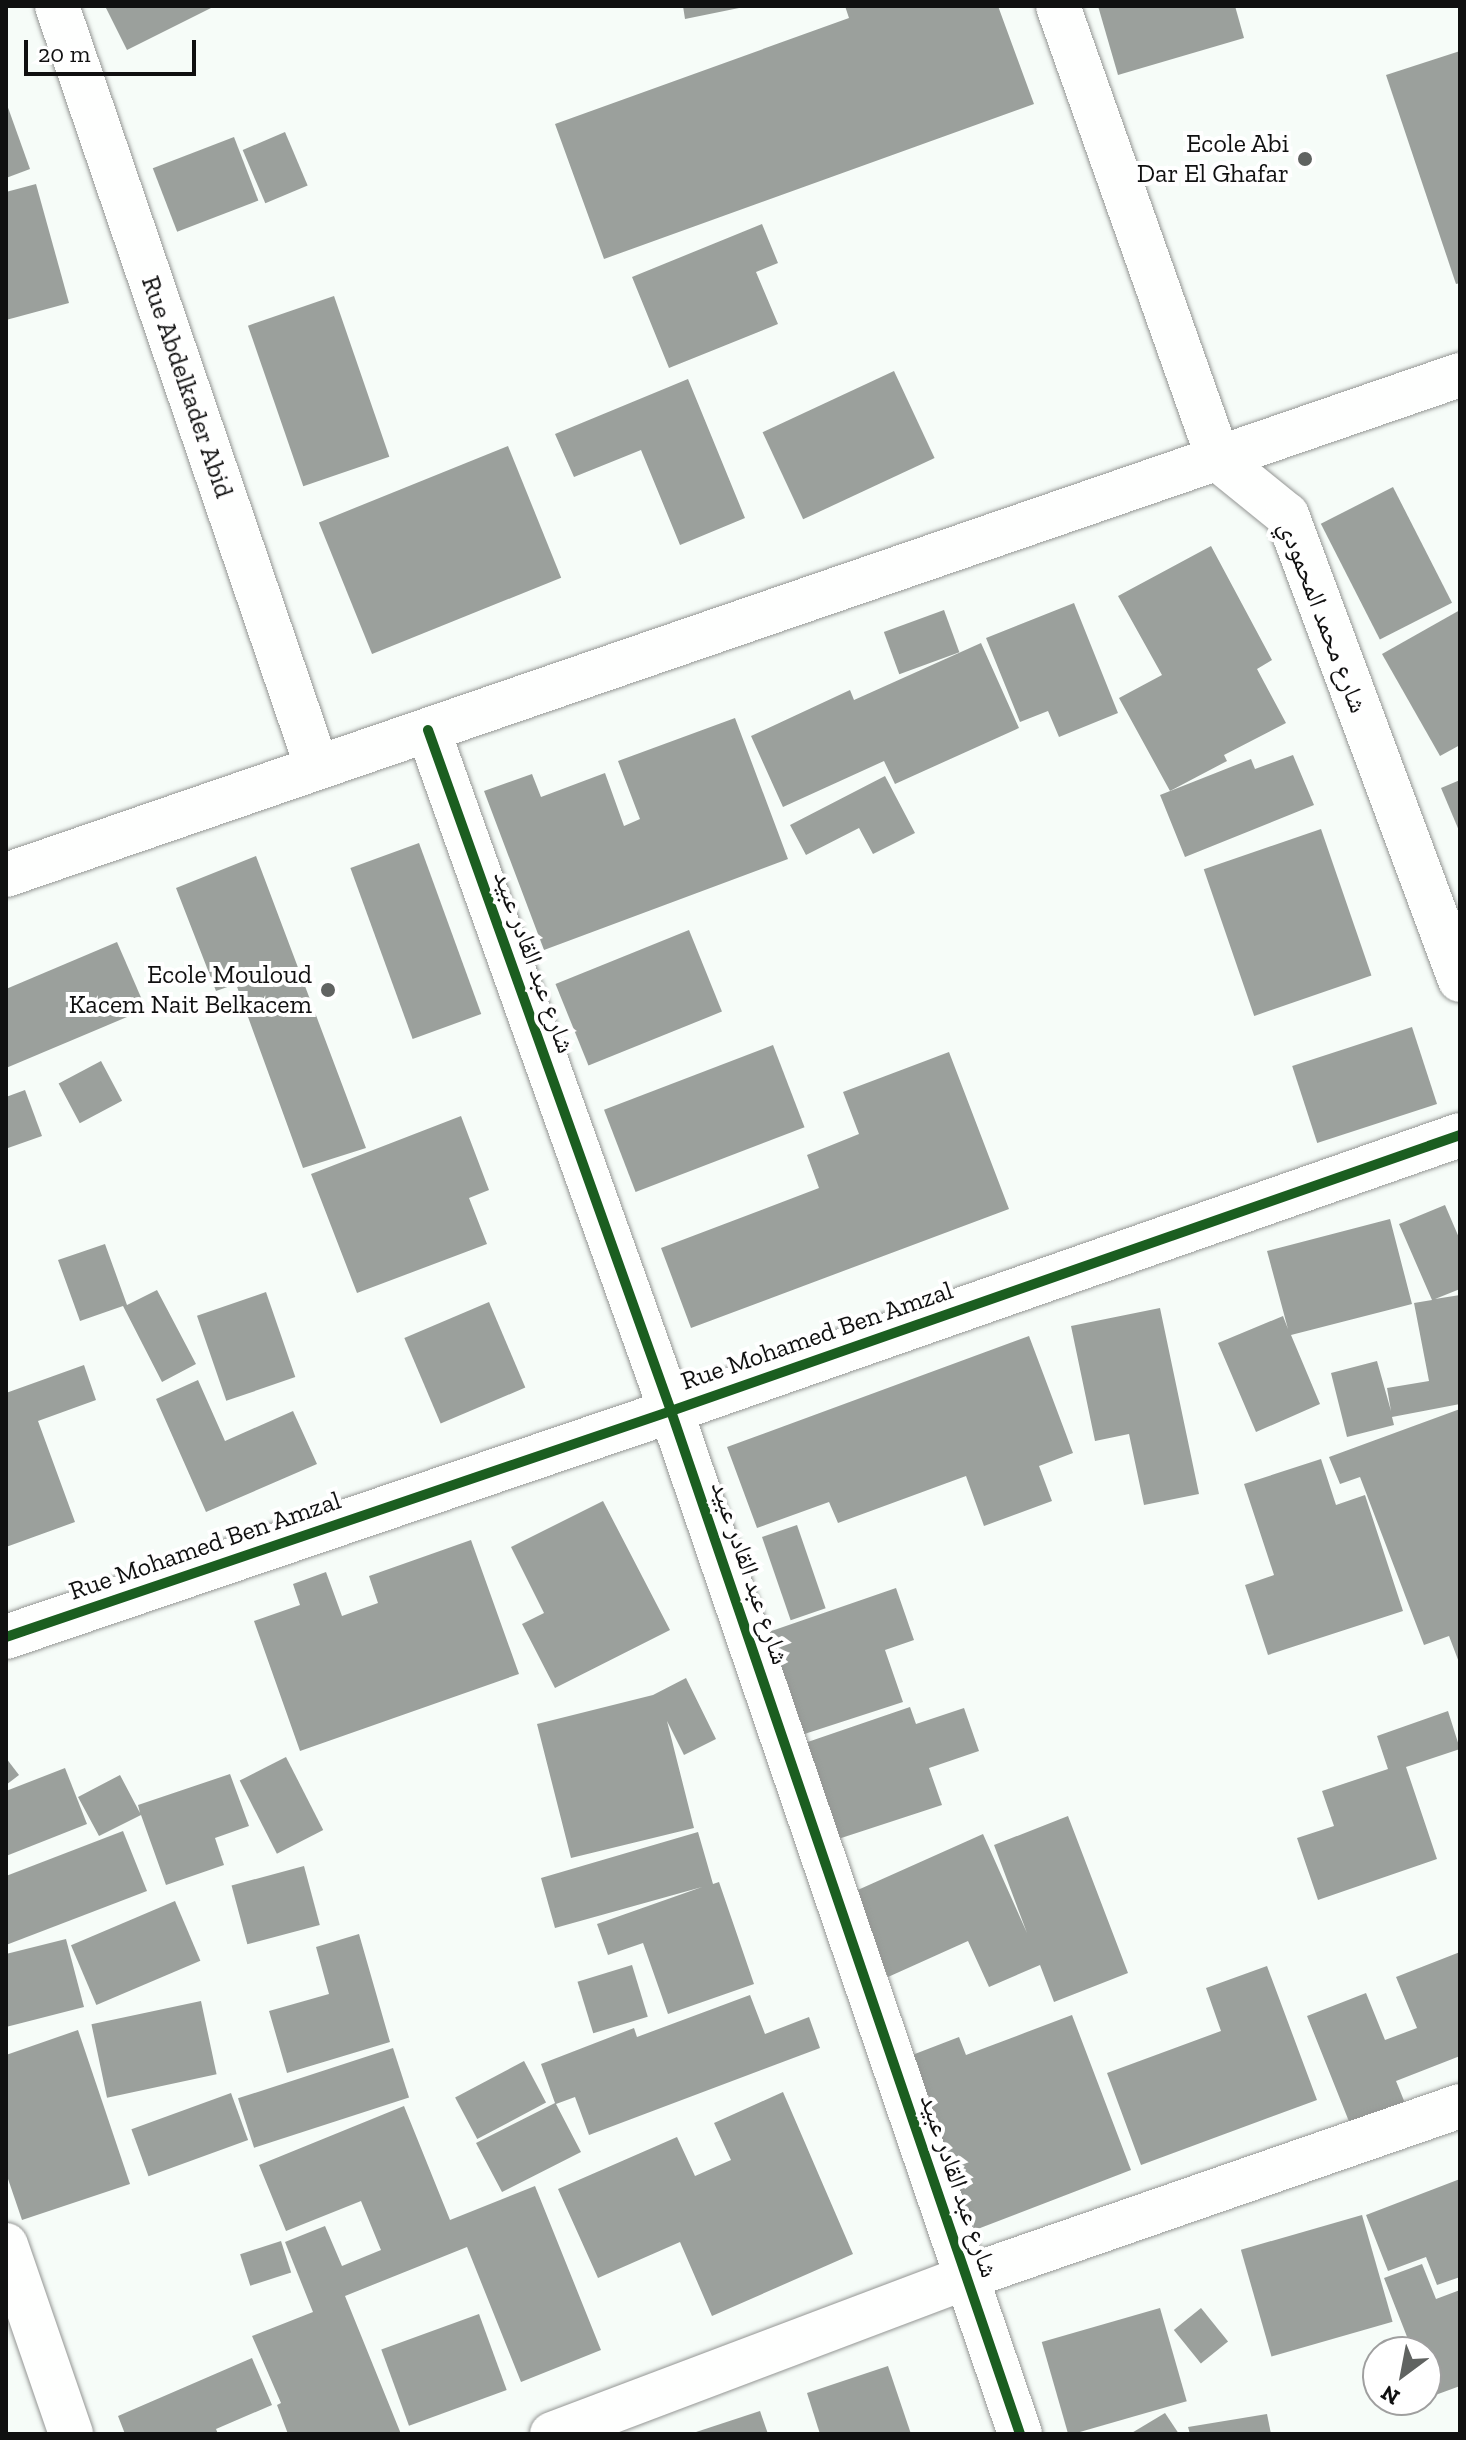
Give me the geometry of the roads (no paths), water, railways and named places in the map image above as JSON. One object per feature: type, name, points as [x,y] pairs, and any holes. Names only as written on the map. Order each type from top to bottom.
[{"type":"street","name":"Rue Abdelkader Abid","points":[[57,6],[317,767]]},
{"type":"street","points":[[1058,6],[1219,460]]},
{"type":"street","points":[[6,875],[1460,375]]},
{"type":"street","name":"شارع محمد المحمودي","points":[[1219,460],[1287,515],[1460,980]]},
{"type":"street","name":"شارع عبد القادر عبيد","points":[[428,730],[671,1411],[1020,2434]]},
{"type":"street","name":"Rue Mohamed Ben Amzal","points":[[6,1637],[671,1411],[1460,1135]]},
{"type":"street","points":[[552,2434],[967,2277],[1460,2106]]},
{"type":"street","points":[[6,2245],[71,2434]]},
{"type":"place","name":"Ecole Abi Dar El Ghafar","points":[[1305,159]]},
{"type":"place","name":"Ecole Mouloud Kacem Nait Belkacem","points":[[328,990]]}]
